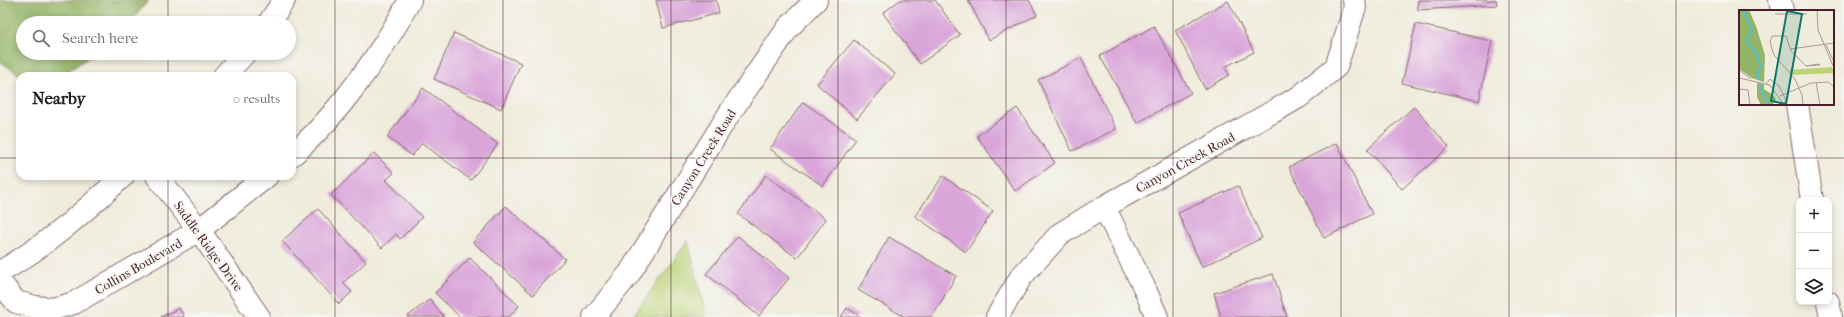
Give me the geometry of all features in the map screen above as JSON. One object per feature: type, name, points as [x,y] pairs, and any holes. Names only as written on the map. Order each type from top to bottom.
[{"type":"street","points":[[274,16],[284,0]]},
{"type":"street","points":[[296,151],[337,108],[369,65],[410,0]]},
{"type":"street","name":"Canyon Creek Road","points":[[594,317],[629,274],[729,114],[788,28],[816,0]]},
{"type":"street","name":"Canyon Creek Road","points":[[997,317],[1021,277],[1060,234],[1104,207],[1299,97],[1336,67],[1355,7],[1354,0]]},
{"type":"street","points":[[1780,0],[1782,10]]},
{"type":"street","points":[[228,72],[239,60]]},
{"type":"street","points":[[1797,105],[1812,197]]},
{"type":"street","points":[[0,272],[20,261],[84,213],[119,180]]},
{"type":"street","name":"Saddle Ridge Drive","points":[[160,180],[199,230],[259,317]]},
{"type":"street","name":"Collins Boulevard","points":[[0,282],[16,302],[35,307],[53,309],[74,303],[199,230],[262,180]]},
{"type":"street","points":[[1104,207],[1144,287],[1157,317]]},
{"type":"street","points":[[1829,305],[1831,317]]},
{"type":"green space","points":[[0,0],[149,0],[135,16],[16,16],[16,60],[85,60],[67,72],[16,72],[0,61]]},
{"type":"green space","points":[[688,241],[706,317],[632,317]]},
{"type":"building","points":[[656,0],[716,0],[719,13],[663,28]]},
{"type":"building","points":[[900,0],[935,0],[960,35],[920,64],[883,13]]},
{"type":"building","points":[[968,0],[1029,0],[1037,15],[989,40]]},
{"type":"building","points":[[1418,0],[1496,0],[1497,5],[1418,10]]},
{"type":"building","points":[[1228,1],[1254,52],[1225,67],[1229,75],[1205,89],[1175,30]]},
{"type":"building","points":[[1416,24],[1492,41],[1479,101],[1402,83]]},
{"type":"building","points":[[1154,26],[1191,93],[1137,123],[1100,56]]},
{"type":"building","points":[[454,33],[521,63],[501,109],[434,79]]},
{"type":"building","points":[[854,40],[895,74],[857,119],[817,84]]},
{"type":"building","points":[[1081,58],[1116,129],[1072,151],[1038,80]]},
{"type":"building","points":[[423,88],[498,144],[471,180],[422,143],[412,156],[387,137]]},
{"type":"building","points":[[803,102],[856,139],[823,186],[770,149]]},
{"type":"building","points":[[1414,107],[1449,147],[1402,189],[1367,149]]},
{"type":"building","points":[[1017,108],[1055,163],[1015,191],[977,136]]},
{"type":"building","points":[[1337,143],[1372,214],[1324,238],[1289,167]]},
{"type":"building","points":[[374,153],[394,173],[386,180],[422,217],[400,239],[396,234],[382,248],[331,195]]},
{"type":"building","points":[[766,175],[826,219],[797,258],[738,214]]},
{"type":"building","points":[[943,176],[993,211],[966,252],[915,216]]},
{"type":"building","points":[[1238,186],[1262,238],[1202,267],[1178,213]]},
{"type":"building","points":[[506,206],[565,259],[533,295],[473,242]]},
{"type":"building","points":[[318,209],[366,262],[343,283],[352,292],[339,304],[282,241]]},
{"type":"building","points":[[738,236],[789,278],[759,316],[706,274]]},
{"type":"building","points":[[889,237],[956,276],[932,317],[905,317],[858,290]]},
{"type":"building","points":[[470,258],[519,306],[509,317],[460,317],[435,293]]},
{"type":"building","points":[[1273,274],[1287,317],[1221,317],[1214,293]]},
{"type":"building","points":[[430,299],[444,317],[407,317]]},
{"type":"building","points":[[179,308],[184,317],[161,317]]},
{"type":"building","points":[[847,308],[861,317],[841,317]]}]
